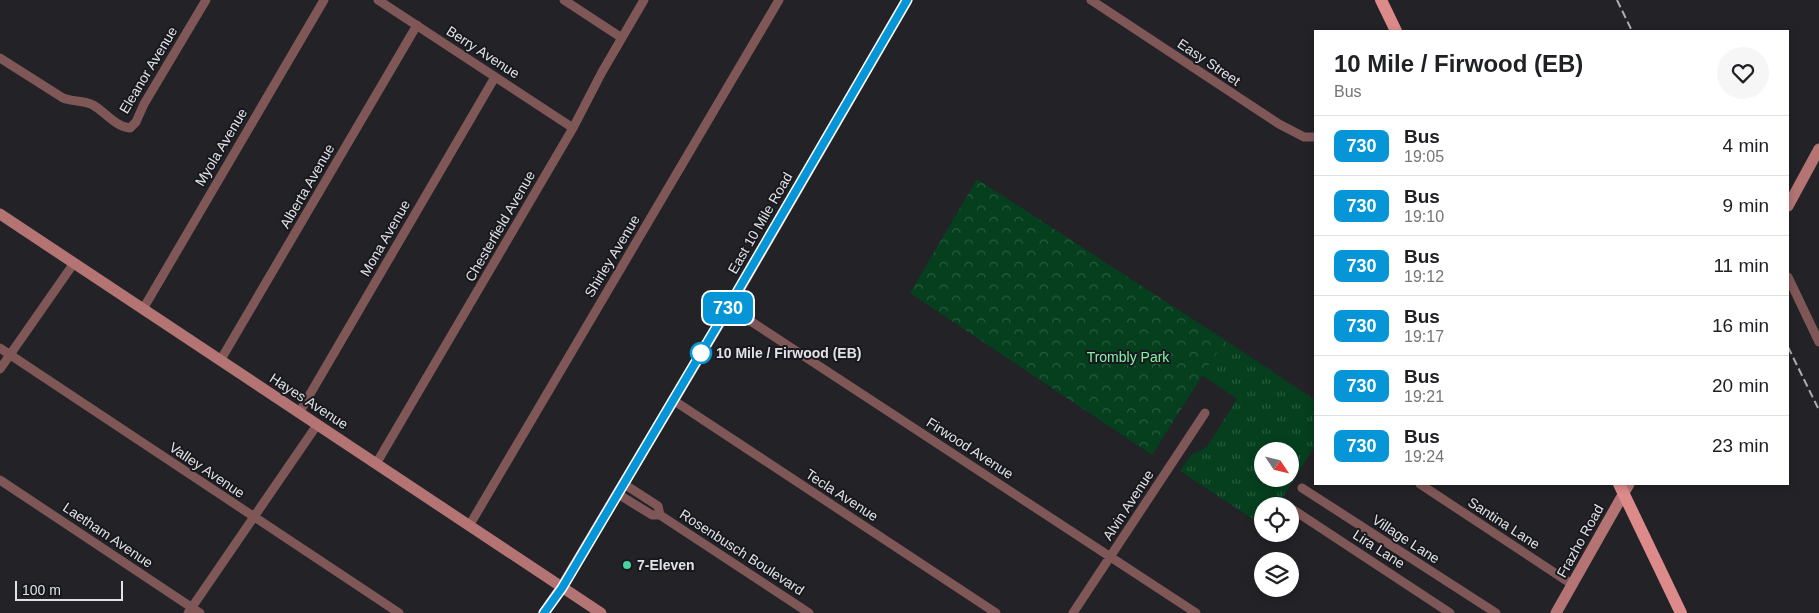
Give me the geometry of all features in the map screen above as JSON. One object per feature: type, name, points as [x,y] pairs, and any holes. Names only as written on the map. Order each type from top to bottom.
[{"type":"main road","points":[[1381,0],[1396,30]]},
{"type":"main road","points":[[1624,487],[1681,613]]},
{"type":"street","name":"Eleanor Avenue","points":[[0,58],[63,98],[72,102],[86,102],[103,111],[123,127],[130,128],[136,122],[144,104],[206,0]]},
{"type":"street","name":"Myola Avenue","points":[[143,309],[324,0]]},
{"type":"street","name":"Berry Avenue","points":[[378,0],[573,128]]},
{"type":"street","points":[[564,0],[622,38]]},
{"type":"street","name":"Chesterfield Avenue","points":[[376,464],[573,128],[592,90],[644,0]]},
{"type":"street","name":"Shirley Avenue","points":[[469,526],[779,0]]},
{"type":"street","name":"East 10 Mile Road","points":[[544,613],[562,588],[621,489],[907,0]]},
{"type":"street","name":"Easy Street","points":[[1091,0],[1279,124],[1304,137],[1314,137]]},
{"type":"street","name":"Alberta Avenue","points":[[220,361],[418,26]]},
{"type":"street","name":"Mona Avenue","points":[[298,412],[495,76]]},
{"type":"street","points":[[1789,204],[1819,149]]},
{"type":"street","name":"Hayes Avenue","points":[[0,214],[601,613]]},
{"type":"street","points":[[0,368],[74,263]]},
{"type":"street","points":[[1789,279],[1819,342]]},
{"type":"street","name":"Firwood Avenue","points":[[729,306],[1196,613]]},
{"type":"street","name":"Valley Avenue","points":[[0,348],[399,613]]},
{"type":"street","name":"Tecla Avenue","points":[[673,400],[996,613]]},
{"type":"street","name":"Alvin Avenue","points":[[1073,613],[1205,412]]},
{"type":"street","points":[[190,610],[317,425]]},
{"type":"street","name":"Laetham Avenue","points":[[0,480],[190,610],[200,613]]},
{"type":"street","name":"Santina Lane","points":[[1422,485],[1573,584]]},
{"type":"street","name":"Frazho Road","points":[[1556,613],[1624,487]]},
{"type":"street","name":"Village Lane","points":[[1302,488],[1496,613]]},
{"type":"street","name":"Rosenbusch Boulevard","points":[[621,489],[658,506],[660,515],[809,613]]},
{"type":"street","name":"Lira Lane","points":[[1299,514],[1450,613]]},
{"type":"green space","name":"Trombly Park","points":[[977,179],[1225,340],[1152,455],[910,293]]},
{"type":"green space","points":[[1225,340],[1314,399],[1314,448],[1299,471],[1299,442],[1254,442],[1254,488],[1288,488],[1283,497],[1254,497],[1254,520],[1180,471],[1191,455],[1207,447],[1237,399],[1202,375]]},
{"type":"railway","points":[[1617,0],[1632,30]]},
{"type":"railway","points":[[1789,349],[1819,410]]},
{"type":"bus line","name":"730","points":[[544,613],[562,588],[683,384],[907,0]]},
{"type":"place","name":"10 Mile / Firwood (EB)","points":[[701,353]]},
{"type":"place","name":"7-Eleven","points":[[627,565]]}]
